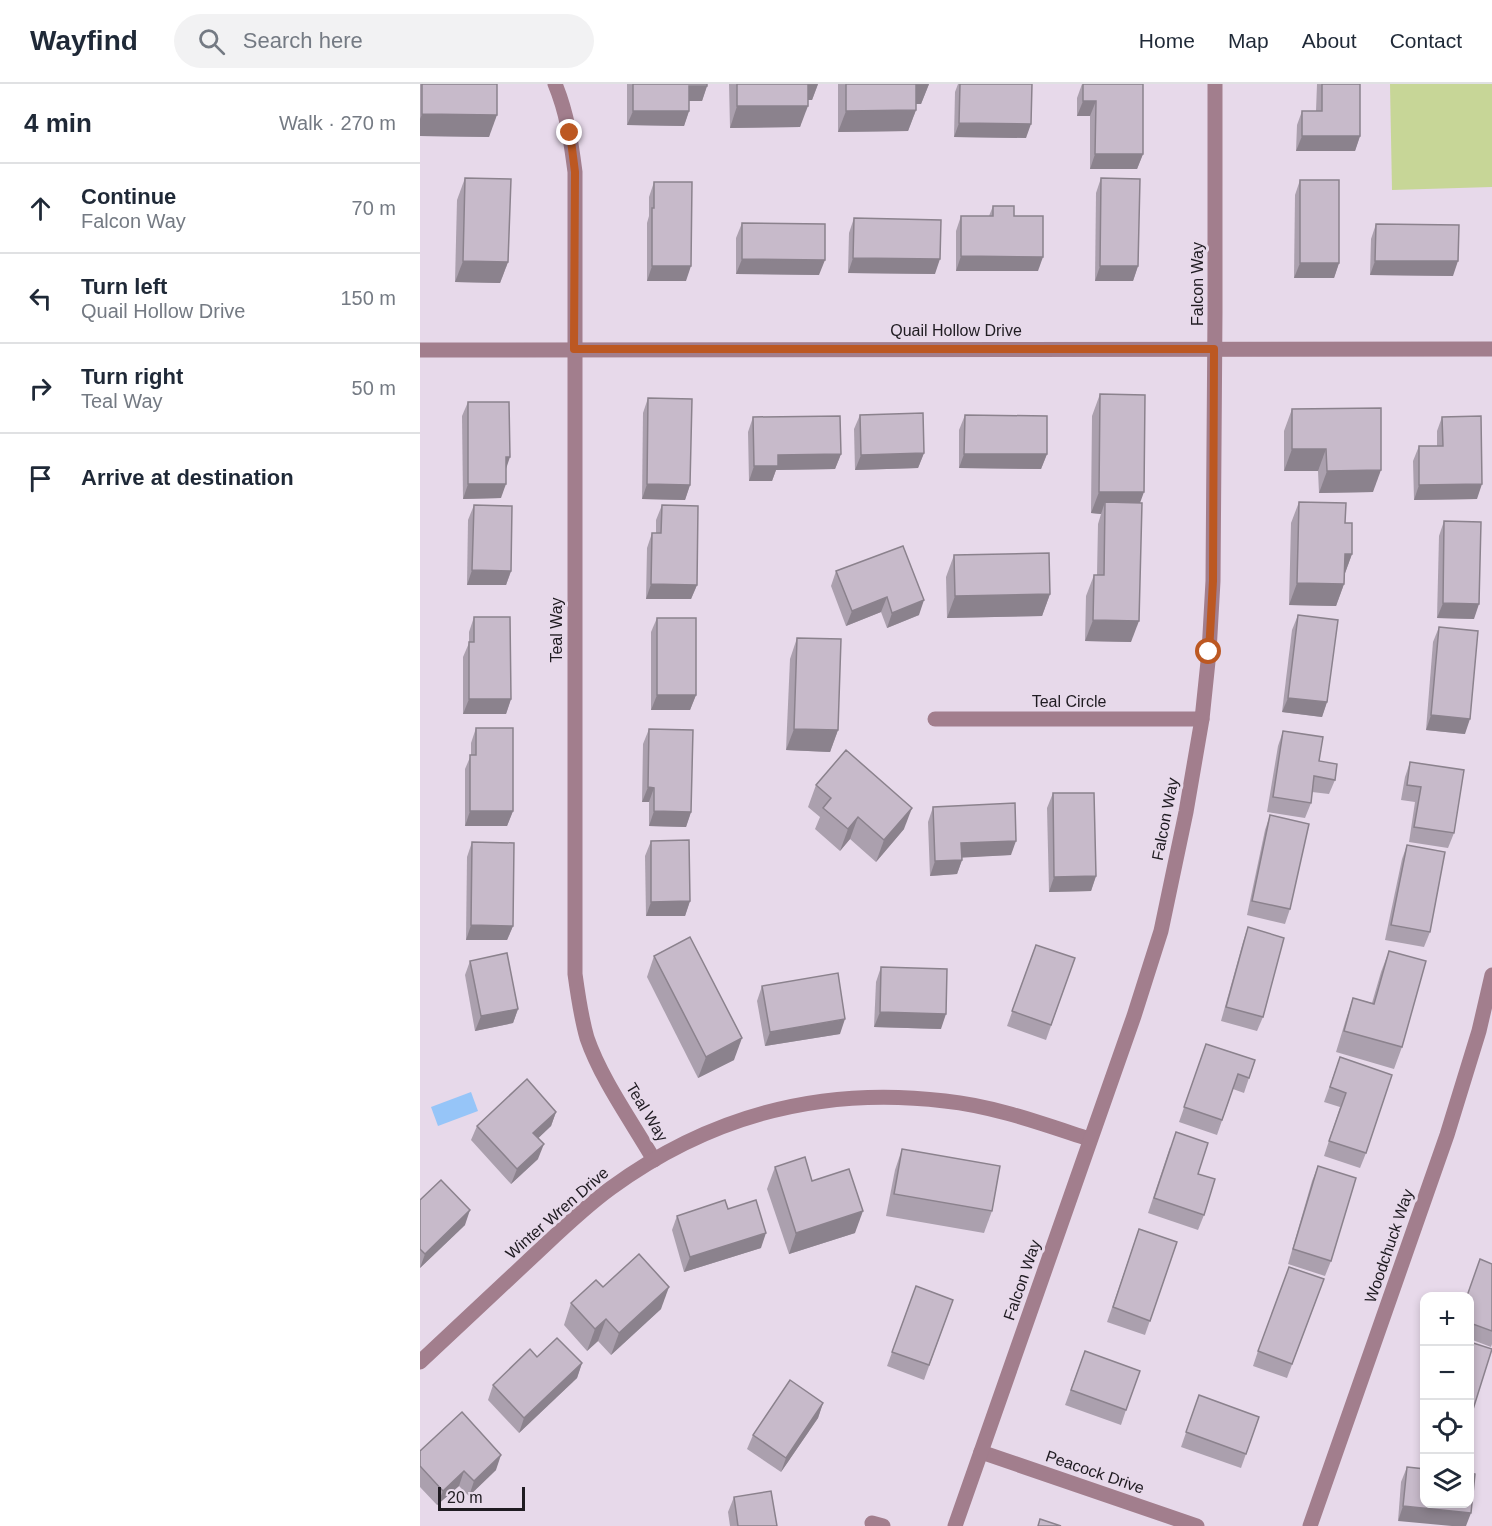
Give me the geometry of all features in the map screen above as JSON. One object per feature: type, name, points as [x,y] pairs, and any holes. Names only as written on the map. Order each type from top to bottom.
[{"type":"street","name":"Teal Way","points":[[555,84],[562,99],[570,133],[575,172],[575,974],[582,1017],[600,1069],[654,1160]]},
{"type":"street","name":"Falcon Way","points":[[955,1526],[1134,1016],[1161,931],[1186,812],[1202,719],[1213,581],[1215,84]]},
{"type":"street","name":"Quail Hollow Drive","points":[[420,350],[1492,349]]},
{"type":"street","name":"Teal Circle","points":[[935,719],[1202,719]]},
{"type":"street","name":"Woodchuck Way","points":[[1310,1526],[1447,1135],[1479,1031],[1492,975]]},
{"type":"street","name":"Winter Wren Drive","points":[[420,1362],[571,1221],[611,1188],[687,1141],[730,1123],[777,1109],[830,1099],[887,1096],[946,1101],[1002,1112],[1089,1139]]},
{"type":"street","name":"Peacock Drive","points":[[981,1452],[1197,1526]]},
{"type":"green space","points":[[1390,84],[1492,84],[1492,187],[1392,190]]},
{"type":"water","points":[[471,1092],[478,1111],[438,1126],[431,1107]]},
{"type":"building","points":[[422,84],[497,84],[497,115],[422,114]]},
{"type":"building","points":[[633,84],[707,84],[707,86],[689,86],[689,111],[633,111]]},
{"type":"building","points":[[737,84],[808,84],[808,106],[737,106]]},
{"type":"building","points":[[846,84],[916,84],[916,110],[846,111]]},
{"type":"building","points":[[960,84],[1032,84],[1031,124],[959,123]]},
{"type":"building","points":[[1083,84],[1143,84],[1143,154],[1095,154],[1096,101],[1083,101]]},
{"type":"building","points":[[1322,84],[1360,84],[1360,136],[1302,136],[1302,111],[1322,111]]},
{"type":"building","points":[[465,178],[511,179],[508,262],[463,261]]},
{"type":"building","points":[[1101,178],[1140,179],[1138,266],[1100,266]]},
{"type":"building","points":[[1300,180],[1339,180],[1339,263],[1300,263]]},
{"type":"building","points":[[654,182],[692,182],[691,266],[652,266]]},
{"type":"building","points":[[993,206],[1014,206],[1014,216],[1043,216],[1043,257],[961,256],[961,216],[993,216]]},
{"type":"building","points":[[854,218],[941,220],[940,259],[853,258]]},
{"type":"building","points":[[742,223],[825,224],[825,260],[742,259]]},
{"type":"building","points":[[1376,224],[1459,225],[1458,261],[1375,261]]},
{"type":"building","points":[[1100,394],[1145,395],[1144,492],[1099,492]]},
{"type":"building","points":[[648,398],[692,399],[690,485],[647,484]]},
{"type":"building","points":[[468,402],[509,402],[510,457],[506,457],[506,484],[468,484]]},
{"type":"building","points":[[1381,408],[1381,470],[1327,471],[1326,449],[1292,449],[1292,409]]},
{"type":"building","points":[[923,413],[924,453],[861,455],[860,415]]},
{"type":"building","points":[[965,415],[1047,416],[1047,454],[964,454]]},
{"type":"building","points":[[840,416],[841,454],[778,455],[778,466],[754,466],[753,417]]},
{"type":"building","points":[[1481,416],[1482,484],[1419,485],[1419,446],[1443,446],[1442,417]]},
{"type":"building","points":[[1105,502],[1142,503],[1139,621],[1093,620],[1094,575],[1104,575]]},
{"type":"building","points":[[1299,502],[1346,503],[1345,523],[1352,523],[1352,554],[1345,554],[1344,584],[1297,583]]},
{"type":"building","points":[[474,505],[512,506],[511,571],[472,570]]},
{"type":"building","points":[[662,505],[698,506],[697,585],[651,584],[652,533],[661,533]]},
{"type":"building","points":[[1444,521],[1481,522],[1479,604],[1443,603]]},
{"type":"building","points":[[903,546],[924,600],[892,613],[887,597],[852,611],[836,571]]},
{"type":"building","points":[[1049,553],[1050,594],[955,596],[954,555]]},
{"type":"building","points":[[1298,615],[1338,620],[1327,702],[1288,698]]},
{"type":"building","points":[[474,617],[510,617],[511,699],[469,699],[469,642],[474,642]]},
{"type":"building","points":[[657,618],[696,618],[696,695],[657,695]]},
{"type":"building","points":[[1439,627],[1478,631],[1470,719],[1431,715]]},
{"type":"building","points":[[797,638],[841,639],[838,730],[794,729]]},
{"type":"building","points":[[476,728],[513,728],[513,811],[470,811],[470,755],[476,755]]},
{"type":"building","points":[[649,729],[693,730],[691,812],[654,811],[654,788],[648,787]]},
{"type":"building","points":[[1283,731],[1323,737],[1319,761],[1337,764],[1335,780],[1314,776],[1311,803],[1273,797]]},
{"type":"building","points":[[846,750],[912,808],[884,840],[858,817],[848,829],[823,808],[831,798],[816,785]]},
{"type":"building","points":[[1410,762],[1464,770],[1454,833],[1414,827],[1421,787],[1407,785]]},
{"type":"building","points":[[1053,793],[1094,793],[1096,876],[1054,877]]},
{"type":"building","points":[[1015,803],[1016,841],[961,843],[962,860],[935,861],[933,807]]},
{"type":"building","points":[[1270,815],[1309,824],[1290,909],[1252,901]]},
{"type":"building","points":[[689,840],[690,901],[651,902],[651,841]]},
{"type":"building","points":[[472,842],[514,843],[513,926],[471,925]]},
{"type":"building","points":[[1407,845],[1445,852],[1430,932],[1391,925]]},
{"type":"building","points":[[1248,927],[1284,938],[1263,1017],[1226,1007]]},
{"type":"building","points":[[690,937],[742,1038],[706,1057],[654,956]]},
{"type":"building","points":[[1036,945],[1075,958],[1051,1025],[1012,1011]]},
{"type":"building","points":[[1389,951],[1426,961],[1402,1047],[1344,1031],[1353,998],[1374,1004]]},
{"type":"building","points":[[507,953],[518,1009],[481,1016],[470,961]]},
{"type":"building","points":[[881,967],[947,969],[946,1014],[880,1012]]},
{"type":"building","points":[[838,973],[845,1019],[770,1032],[762,986]]},
{"type":"building","points":[[1206,1044],[1255,1060],[1249,1078],[1238,1074],[1222,1120],[1184,1107]]},
{"type":"building","points":[[1340,1057],[1392,1075],[1366,1153],[1329,1141],[1346,1093],[1330,1087]]},
{"type":"building","points":[[527,1079],[556,1112],[533,1133],[544,1144],[517,1169],[477,1126]]},
{"type":"building","points":[[1176,1132],[1208,1143],[1198,1174],[1215,1179],[1204,1215],[1154,1198]]},
{"type":"building","points":[[902,1149],[1000,1166],[992,1211],[894,1194]]},
{"type":"building","points":[[805,1157],[812,1181],[849,1169],[863,1211],[796,1233],[775,1167]]},
{"type":"building","points":[[1318,1166],[1356,1178],[1331,1261],[1293,1249]]},
{"type":"building","points":[[441,1180],[470,1210],[425,1254],[420,1249],[420,1200]]},
{"type":"building","points":[[725,1200],[728,1209],[756,1200],[766,1233],[690,1257],[677,1216]]},
{"type":"building","points":[[1139,1229],[1177,1242],[1150,1321],[1113,1307]]},
{"type":"building","points":[[639,1254],[669,1287],[619,1333],[606,1319],[595,1329],[571,1303],[596,1280],[603,1287]]},
{"type":"building","points":[[1480,1259],[1492,1264],[1492,1331],[1474,1324],[1474,1292],[1468,1292]]},
{"type":"building","points":[[1289,1267],[1324,1279],[1292,1364],[1258,1351]]},
{"type":"building","points":[[916,1286],[953,1300],[929,1365],[892,1352]]},
{"type":"building","points":[[557,1338],[582,1363],[524,1418],[493,1385],[530,1349],[537,1357]]},
{"type":"building","points":[[1474,1343],[1492,1349],[1474,1406]]},
{"type":"building","points":[[1085,1351],[1140,1371],[1126,1410],[1071,1390]]},
{"type":"building","points":[[790,1380],[823,1403],[786,1458],[753,1435]]},
{"type":"building","points":[[1199,1395],[1259,1417],[1246,1454],[1186,1432]]},
{"type":"building","points":[[462,1412],[501,1455],[474,1481],[464,1471],[443,1491],[420,1466],[420,1451]]},
{"type":"building","points":[[1407,1467],[1420,1468],[1420,1508],[1403,1506]]},
{"type":"building","points":[[771,1491],[777,1526],[738,1526],[734,1497]]},
{"type":"building","points":[[1422,1508],[1472,1508],[1471,1513]]},
{"type":"building","points":[[1040,1519],[1061,1526],[1038,1526]]},
{"type":"route","points":[[570,133],[575,172],[574,349],[1214,349],[1213,581],[1209,652]]}]
